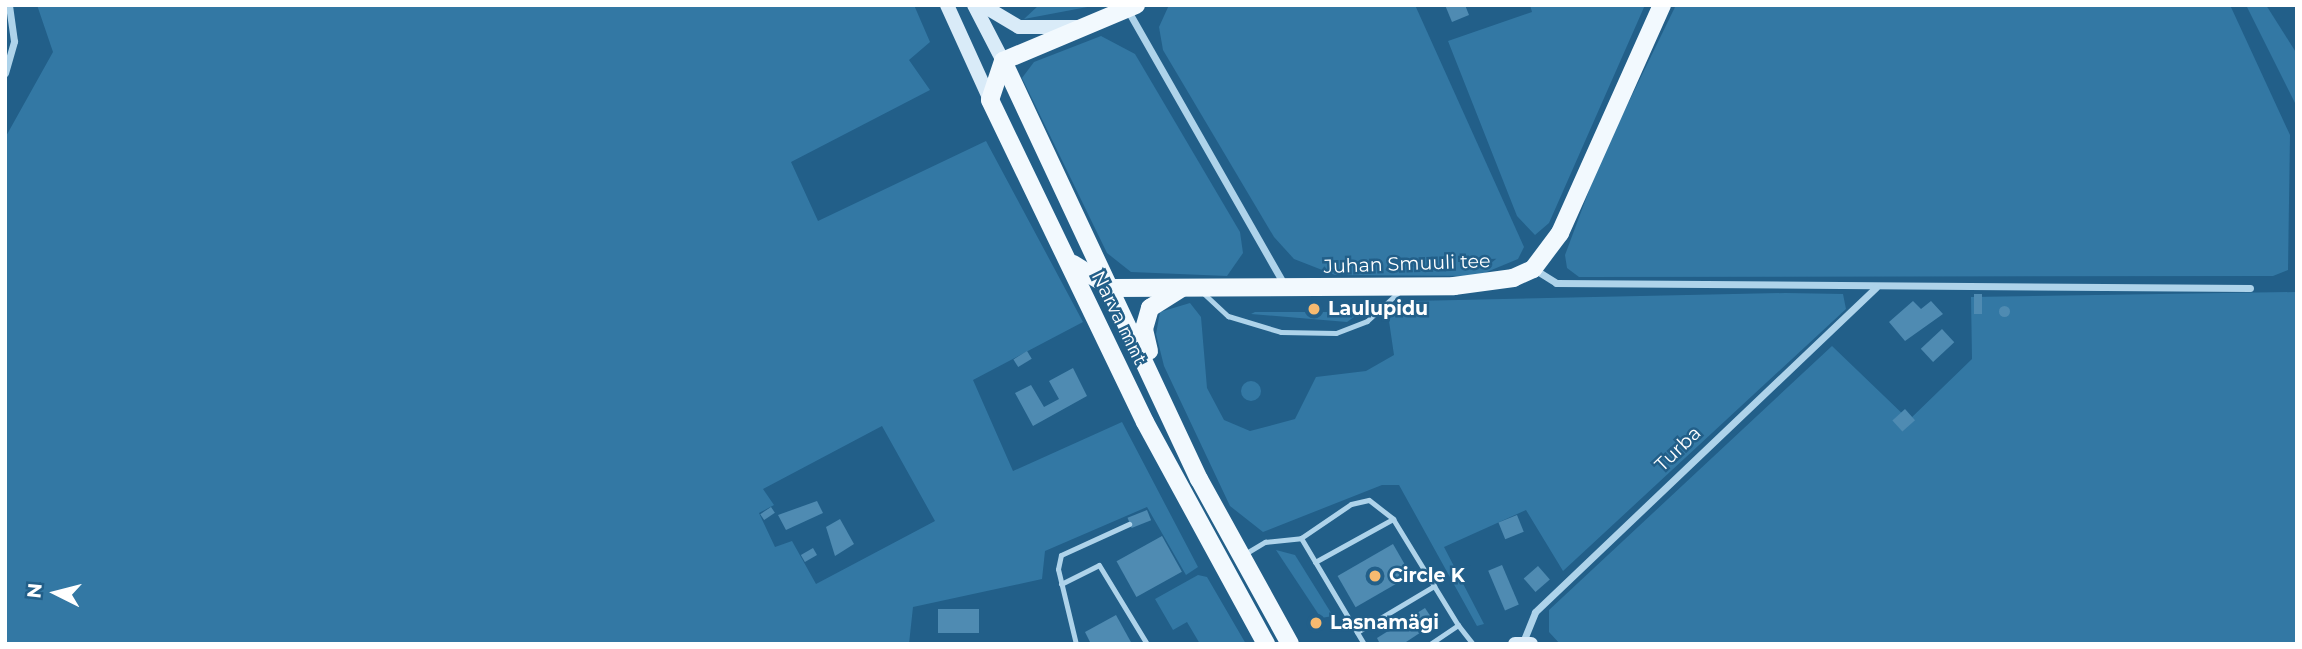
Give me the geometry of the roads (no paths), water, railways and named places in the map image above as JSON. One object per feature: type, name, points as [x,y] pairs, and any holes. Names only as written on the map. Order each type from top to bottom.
[{"type":"main road","name":"Narva mnt","points":[[947,5],[1145,422],[1265,644]]},
{"type":"main road","name":"Narva mnt","points":[[974,5],[1162,397],[1241,556],[1290,644]]},
{"type":"main road","points":[[982,5],[1019,27],[1081,27]]},
{"type":"main road","points":[[1533,269],[1560,233],[1662,5]]},
{"type":"main road","points":[[990,100],[1003,61],[1131,7]]},
{"type":"main road","points":[[1065,253],[1080,272],[1112,288]]},
{"type":"main road","name":"Juhan Smuuli tee","points":[[1112,288],[1485,285],[1533,269]]},
{"type":"main road","points":[[1162,397],[1147,317],[1155,302],[1190,287]]},
{"type":"street","points":[[5,73],[14,41],[9,5]]},
{"type":"street","points":[[1131,7],[1286,288]]},
{"type":"street","points":[[1533,269],[1556,284],[2250,288]]},
{"type":"street","name":"Turba","points":[[1523,643],[1535,612],[1876,287]]},
{"type":"lane","points":[[1190,287],[1228,316],[1281,332],[1336,333],[1367,321],[1404,287]]},
{"type":"lane","points":[[1241,556],[1265,542],[1301,538],[1351,504],[1369,499],[1393,519],[1458,625],[1473,644]]},
{"type":"lane","points":[[1315,562],[1393,519]]},
{"type":"lane","points":[[1076,644],[1061,584],[1061,555],[1129,524]]},
{"type":"lane","points":[[1301,538],[1364,644]]},
{"type":"lane","points":[[1061,584],[1099,565],[1147,644]]},
{"type":"lane","points":[[1357,632],[1434,586]]},
{"type":"lane","points":[[1430,644],[1458,625]]},
{"type":"place","name":"Laulupidu","points":[[1314,309]]},
{"type":"place","name":"Circle K","points":[[1375,576]]},
{"type":"place","name":"Lasnamägi","points":[[1316,623]]}]
